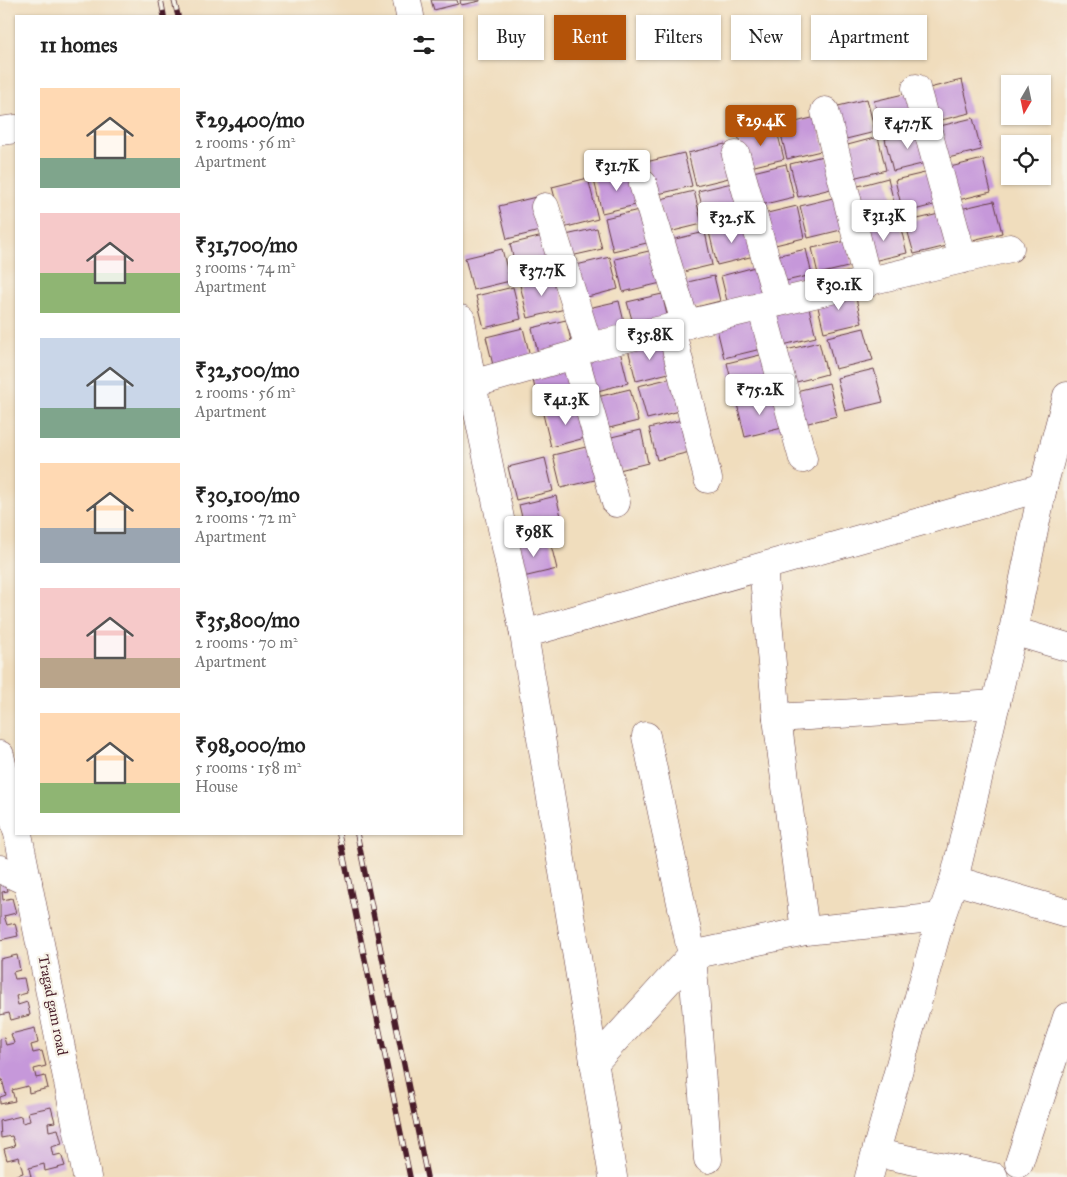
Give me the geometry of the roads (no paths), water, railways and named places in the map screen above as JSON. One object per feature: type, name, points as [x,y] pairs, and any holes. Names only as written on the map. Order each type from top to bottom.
[{"type":"street","points":[[407,0],[410,15]]},
{"type":"street","points":[[916,88],[963,260]]},
{"type":"street","points":[[825,111],[868,283]]},
{"type":"street","points":[[0,131],[15,129]]},
{"type":"street","points":[[736,155],[803,459]]},
{"type":"street","points":[[642,184],[678,326],[708,479]]},
{"type":"street","points":[[545,207],[582,351],[616,503]]},
{"type":"street","points":[[472,384],[582,351],[678,326],[868,283],[1010,248]]},
{"type":"street","points":[[463,331],[472,384],[524,634],[613,1177]]},
{"type":"street","points":[[994,1177],[873,1165],[954,880],[1013,631],[1043,487],[1067,396]]},
{"type":"street","points":[[524,634],[1043,487]]},
{"type":"street","points":[[762,567],[777,718],[805,931]]},
{"type":"street","points":[[1013,631],[1067,647]]},
{"type":"street","points":[[777,718],[996,704]]},
{"type":"street","points":[[646,736],[692,955],[708,1158]]},
{"type":"street","points":[[0,755],[15,823]]},
{"type":"street","name":"Tragad gam road","points":[[18,835],[87,1177]]},
{"type":"street","points":[[0,869],[28,882]]},
{"type":"street","points":[[954,880],[1067,913]]},
{"type":"street","points":[[594,1063],[692,955],[805,931],[942,917]]},
{"type":"street","points":[[1019,1163],[1067,1017]]},
{"type":"railway","points":[[161,0],[164,15]]},
{"type":"railway","points":[[174,0],[178,15]]},
{"type":"railway","points":[[339,835],[410,1177]]},
{"type":"railway","points":[[357,835],[427,1177]]}]
